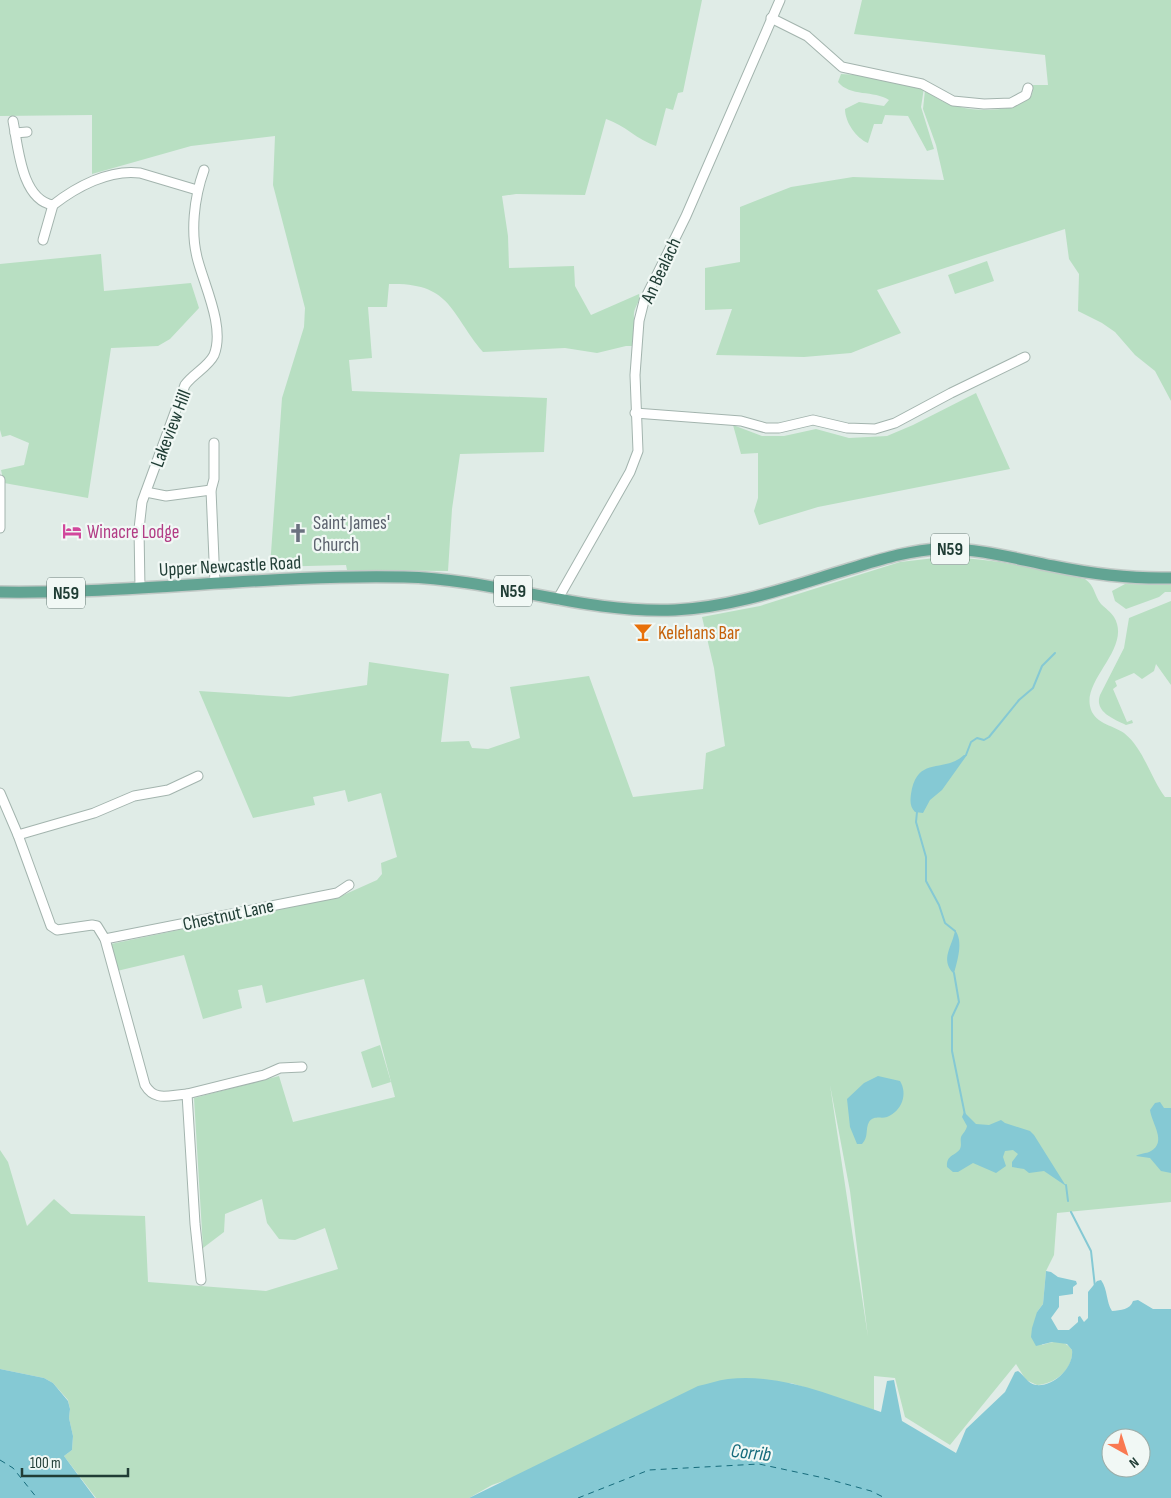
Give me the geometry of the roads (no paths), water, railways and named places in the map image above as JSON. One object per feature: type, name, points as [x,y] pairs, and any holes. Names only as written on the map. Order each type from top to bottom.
[{"type":"main road","name":"Upper Newcastle Road","points":[[0,592],[64,593],[310,578],[430,578],[484,585],[559,600],[627,608],[672,610],[721,605],[758,597],[885,558],[932,549],[982,552],[1114,576],[1171,578]]},
{"type":"street","name":"An Bealach","points":[[559,600],[560,595],[634,464],[638,451],[635,413],[636,362],[644,301],[726,129],[780,0]]},
{"type":"street","points":[[771,18],[807,36],[842,67],[922,84],[953,101],[1011,104],[1026,95],[1028,88]]},
{"type":"street","points":[[13,121],[26,180],[38,197],[53,205]]},
{"type":"street","points":[[15,133],[26,132]]},
{"type":"street","name":"Lakeview Hill","points":[[140,588],[139,529],[146,492],[185,385],[210,360],[215,350],[215,317],[196,251],[197,190],[204,170]]},
{"type":"street","points":[[43,240],[53,205],[74,190],[95,180],[122,172],[140,173],[197,190]]},
{"type":"street","points":[[635,413],[741,421],[766,428],[779,428],[813,420],[847,428],[875,429],[895,423],[951,392],[1025,357]]},
{"type":"street","points":[[214,443],[214,479],[211,490],[215,583]]},
{"type":"street","points":[[0,480],[0,528]]},
{"type":"street","points":[[146,492],[166,496],[211,490]]},
{"type":"street","points":[[18,835],[94,813],[134,796],[168,790],[198,776]]},
{"type":"street","points":[[0,793],[18,835],[51,926],[57,930],[97,926],[105,939],[145,1085],[150,1093],[155,1096],[187,1094],[264,1075],[280,1068],[302,1067]]},
{"type":"street","name":"Chestnut Lane","points":[[105,939],[337,893],[349,885]]},
{"type":"street","points":[[187,1094],[195,1224],[201,1280]]},
{"type":"water","points":[[967,755],[942,790],[930,800],[923,813],[915,812],[911,806],[911,797],[914,782],[919,774],[932,767],[956,761]]},
{"type":"water","points":[[955,930],[958,935],[959,946],[954,974],[947,958]]},
{"type":"water","points":[[878,1076],[900,1081],[903,1091],[902,1102],[896,1111],[887,1117],[871,1120],[864,1141],[862,1144],[857,1144],[850,1127],[847,1099],[864,1083]]},
{"type":"water","points":[[1160,1102],[1164,1108],[1171,1108],[1171,1173],[1161,1171],[1150,1158],[1136,1156],[1151,1151],[1158,1143],[1157,1132],[1150,1110],[1155,1103]]},
{"type":"water","points":[[964,1112],[976,1124],[989,1125],[1001,1120],[1030,1131],[1066,1186],[1044,1171],[1029,1173],[1024,1169],[1012,1167],[1012,1162],[1018,1154],[1013,1150],[1005,1151],[1003,1157],[1006,1166],[996,1173],[973,1163],[958,1172],[953,1172],[947,1167],[947,1163],[949,1158],[961,1146],[961,1137],[967,1126],[962,1117]]},
{"type":"water","name":"Corrib","points":[[1046,1271],[1058,1277],[1076,1281],[1077,1284],[1073,1287],[1073,1294],[1059,1296],[1059,1307],[1051,1318],[1058,1330],[1069,1330],[1078,1322],[1078,1317],[1080,1316],[1084,1322],[1088,1318],[1088,1292],[1097,1281],[1101,1280],[1112,1311],[1125,1309],[1133,1301],[1138,1300],[1153,1309],[1171,1309],[1171,1498],[469,1498],[698,1386],[728,1379],[767,1379],[806,1387],[881,1412],[887,1381],[894,1380],[902,1421],[956,1453],[966,1429],[1005,1392],[1015,1372],[1018,1371],[1033,1384],[1043,1385],[1062,1375],[1070,1363],[1072,1350],[1067,1344],[1052,1342],[1036,1346],[1031,1337],[1037,1312],[1043,1304]]},
{"type":"water","points":[[0,1369],[44,1378],[53,1383],[68,1401],[73,1436],[72,1450],[64,1456],[95,1498],[0,1498]]},
{"type":"waterway","points":[[966,755],[971,742],[977,738],[984,740],[989,737],[1019,700],[1033,688],[1042,666],[1055,653]]},
{"type":"waterway","points":[[917,812],[916,822],[926,857],[926,881],[939,905],[945,923],[955,931]]},
{"type":"waterway","points":[[954,973],[959,1002],[952,1017],[952,1051],[965,1115]]},
{"type":"waterway","points":[[1066,1185],[1068,1201]]},
{"type":"waterway","points":[[1071,1212],[1091,1251],[1095,1287]]},
{"type":"place","name":"Winacre Lodge","points":[[72,531]]},
{"type":"place","name":"Saint James' Church","points":[[298,533]]},
{"type":"place","name":"Kelehans Bar","points":[[643,632]]}]
